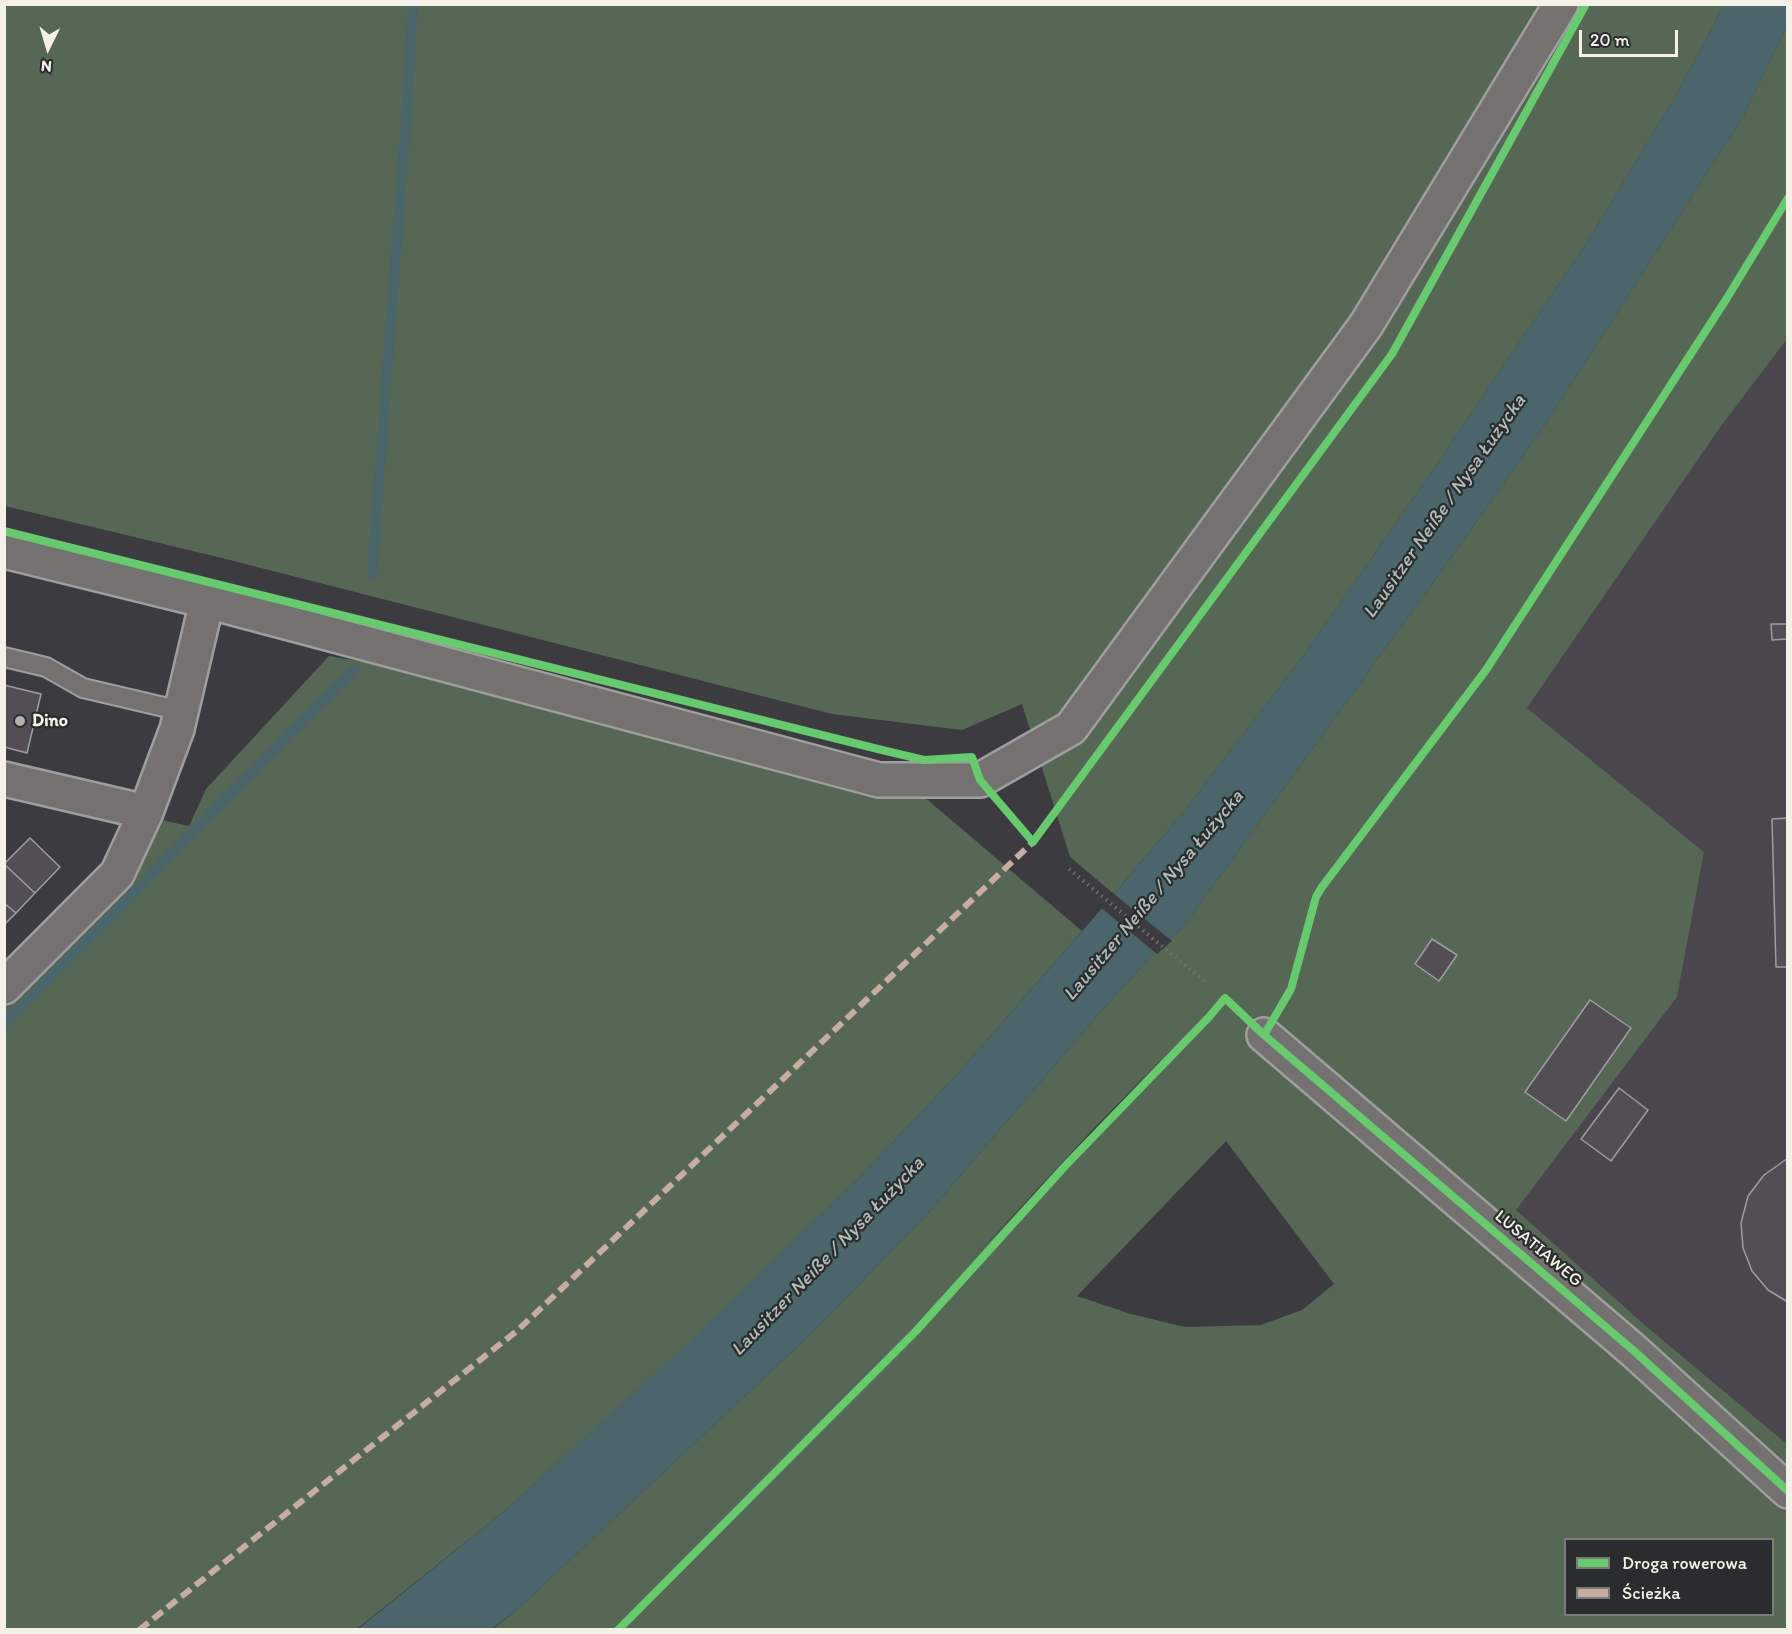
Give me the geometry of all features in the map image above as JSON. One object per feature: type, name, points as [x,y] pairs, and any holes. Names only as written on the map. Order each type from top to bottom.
[{"type":"street","points":[[4,551],[207,601],[879,780],[980,780],[1071,728],[1366,325],[1561,4]]},
{"type":"street","points":[[4,987],[117,874],[146,812],[177,729],[207,601]]},
{"type":"street","points":[[6,782],[146,812]]},
{"type":"street","name":"LUSATIAWEG","points":[[1264,1035],[1634,1351],[1788,1491]]},
{"type":"lane","points":[[4,657],[46,667],[83,688],[181,711]]},
{"type":"path","points":[[1069,869],[1204,981]]},
{"type":"shaded area","points":[[1787,339],[1787,1444],[1646,1326],[1515,1210],[1677,997],[1704,852],[1527,708],[1719,429]]},
{"type":"green space","points":[[5,5],[1724,5],[1678,92],[1588,241],[1435,467],[1304,655],[1185,810],[1114,894],[1070,857],[1022,704],[962,730],[832,714],[222,558],[5,506]]},
{"type":"green space","points":[[1787,26],[1787,339],[1719,429],[1527,708],[1704,852],[1677,997],[1516,1210],[1646,1326],[1787,1444],[1787,1629],[492,1630],[519,1608],[812,1333],[932,1209],[1103,1009],[1159,948],[1181,930],[1547,422],[1743,117]],"holes":[[[1170,1051],[966,1266],[1098,1124]],[[1226,1141],[1334,1284],[1302,1310],[1261,1325],[1185,1327],[1131,1314],[1077,1296]]]},
{"type":"green space","points":[[329,656],[381,665],[923,796],[1082,931],[961,1070],[860,1177],[688,1344],[507,1509],[357,1629],[5,1630],[5,1003],[137,869],[161,820],[189,826],[206,789]]},
{"type":"water","name":"Lausitzer Neiße / Nysa Łużycka","points":[[1724,5],[1787,5],[1787,26],[1743,117],[1547,422],[1181,930],[1159,948],[1103,1009],[932,1209],[812,1333],[519,1608],[492,1629],[357,1630],[507,1509],[687,1344],[860,1177],[961,1070],[1185,810],[1304,655],[1588,241],[1678,92]]},
{"type":"pier","points":[[1112,892],[1172,941],[1157,954],[1100,907]]},
{"type":"building","points":[[1771,624],[1788,624],[1788,639],[1772,640]]},
{"type":"building","name":"Dino","points":[[4,685],[41,694],[27,753],[4,747]]},
{"type":"building","points":[[1788,818],[1788,967],[1776,967],[1772,819]]},
{"type":"building","points":[[30,838],[60,867],[35,893],[4,864]]},
{"type":"building","points":[[4,864],[35,893],[16,913],[4,903]]},
{"type":"building","points":[[4,903],[16,913],[4,925]]},
{"type":"building","points":[[1432,939],[1457,955],[1439,981],[1415,964]]},
{"type":"building","points":[[1590,1000],[1631,1028],[1566,1121],[1525,1092]]},
{"type":"building","points":[[1619,1088],[1648,1110],[1611,1161],[1581,1139]]},
{"type":"building","points":[[1788,1158],[1788,1302],[1768,1290],[1752,1271],[1743,1248],[1741,1223],[1748,1196],[1764,1175]]},
{"type":"waterway","points":[[372,574],[413,4]]},
{"type":"waterway","points":[[4,1024],[354,669]]},
{"type":"marked path","points":[[139,1630],[518,1330],[1033,842]]},
{"type":"cycle path","points":[[4,531],[924,760],[972,757],[980,780],[1033,842],[1392,354],[1586,4]]},
{"type":"cycle path","points":[[1264,1035],[1291,989],[1316,897],[1322,887],[1486,670],[1727,298],[1788,198]]},
{"type":"cycle path","points":[[618,1630],[916,1331],[1066,1165],[1225,998],[1264,1035],[1634,1351],[1788,1491]]},
{"type":"place","name":"Dino","points":[[20,721]]}]
